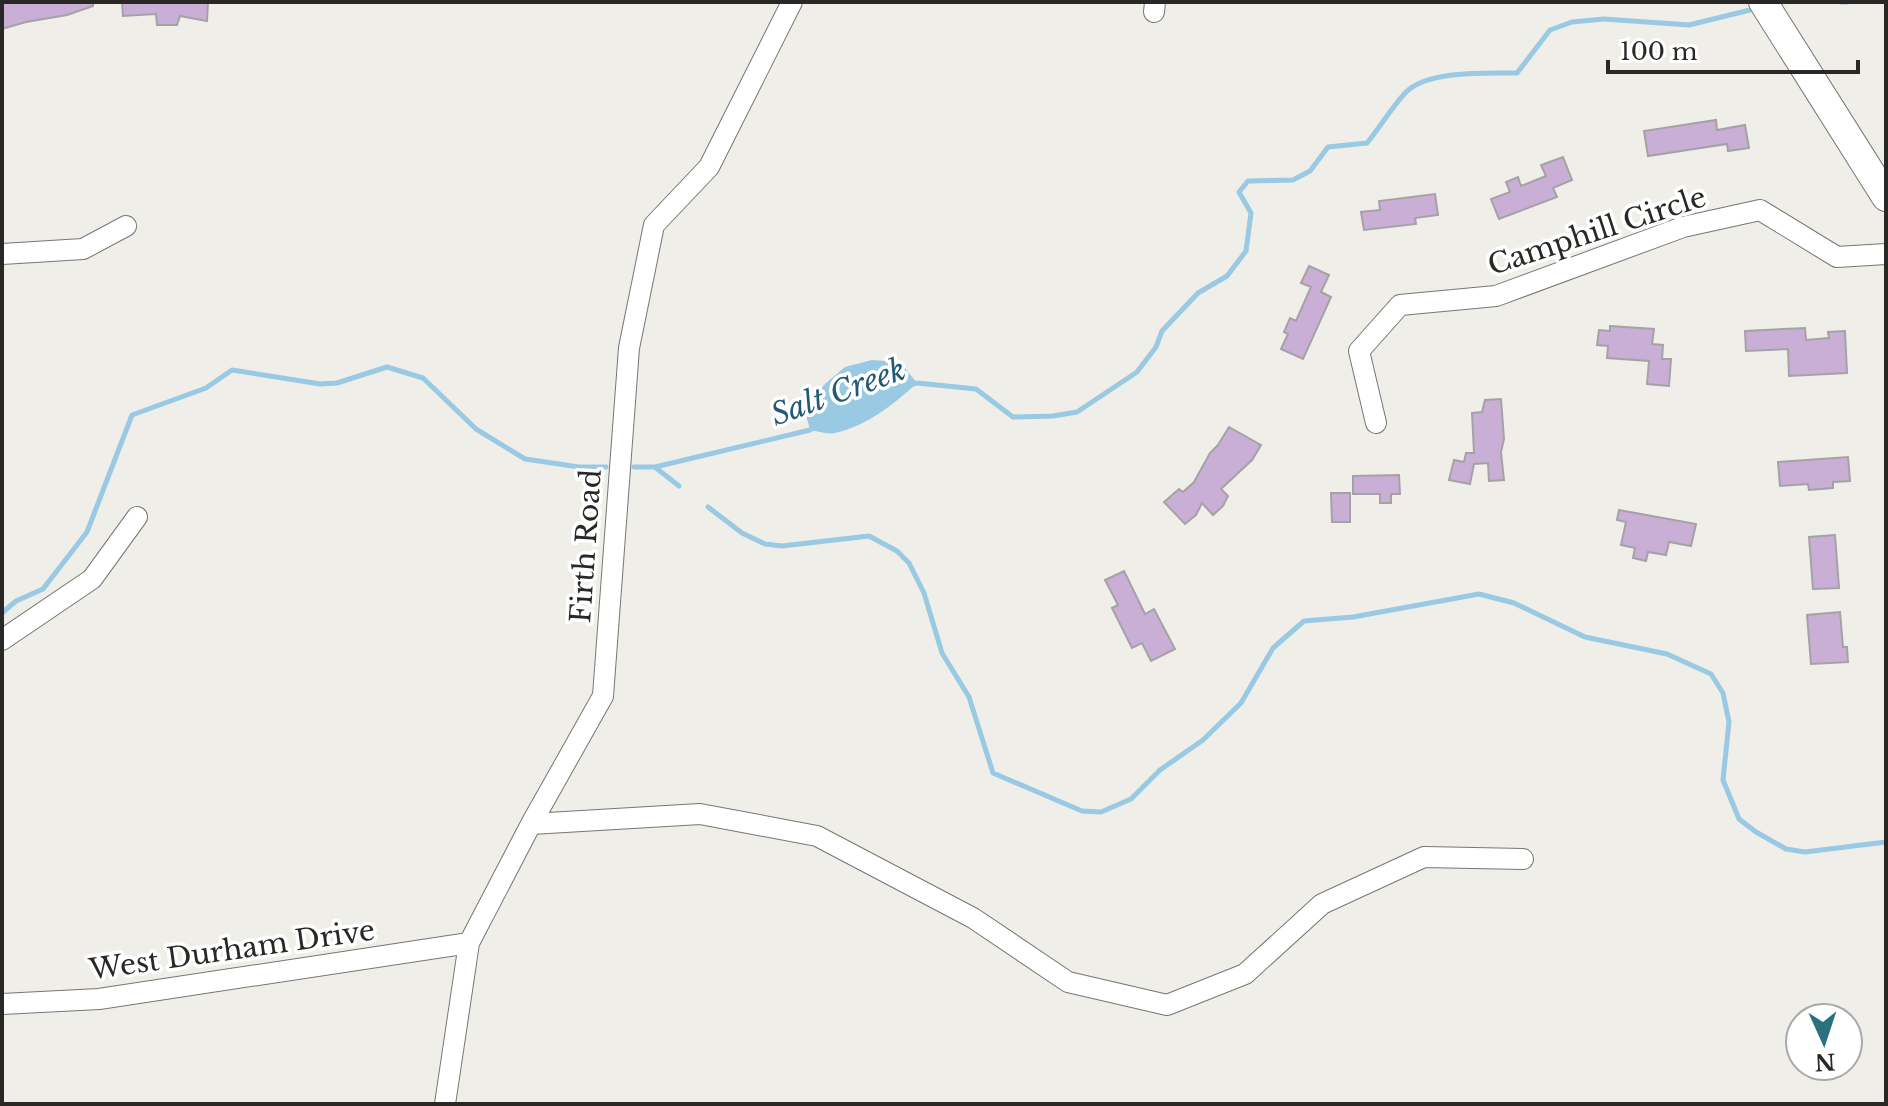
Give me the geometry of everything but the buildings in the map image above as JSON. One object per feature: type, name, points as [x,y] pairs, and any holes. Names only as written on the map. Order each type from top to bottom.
[{"type":"main road","points":[[1763,2],[1886,197]]},
{"type":"street","name":"Firth Road","points":[[445,1104],[469,943],[603,696],[629,348],[654,225],[709,167],[792,2]]},
{"type":"street","name":"Camphill Circle","points":[[1376,423],[1359,351],[1400,305],[1496,296],[1683,227],[1760,210],[1837,257],[1886,254]]},
{"type":"street","points":[[2,254],[83,249],[126,226]]},
{"type":"street","points":[[2,640],[92,579],[137,517]]},
{"type":"street","points":[[531,824],[700,814],[817,836],[973,918],[1068,982],[1167,1005],[1245,974],[1322,904],[1424,857],[1523,859]]},
{"type":"street","name":"West Durham Drive","points":[[2,1004],[99,999],[469,943]]},
{"type":"water","points":[[872,360],[900,362],[917,383],[869,420],[847,430],[826,433],[810,430],[804,407],[845,367]]},
{"type":"waterway","name":"Salt Creek","points":[[1841,2],[1847,2]]},
{"type":"waterway","name":"Salt Creek","points":[[914,384],[976,389],[1013,417],[1077,412],[1137,372],[1156,347],[1162,331],[1198,293],[1227,276],[1246,251],[1251,213],[1239,192],[1248,181],[1293,180],[1310,171],[1328,147],[1367,143],[1406,92],[1428,80],[1458,74],[1517,73],[1550,30],[1572,22],[1604,19],[1689,25],[1750,10]]},
{"type":"waterway","name":"Salt Creek","points":[[2,613],[16,601],[43,589],[87,532],[132,415],[206,388],[232,370],[320,384],[337,383],[387,367],[423,378],[476,429],[525,459],[579,467],[606,467]]},
{"type":"waterway","name":"Salt Creek","points":[[634,467],[655,467],[813,428]]},
{"type":"waterway","points":[[656,468],[679,486]]},
{"type":"waterway","points":[[708,507],[742,533],[765,544],[782,546],[869,536],[897,551],[909,563],[924,593],[942,653],[969,697],[993,773],[1082,811],[1101,812],[1131,799],[1160,770],[1203,740],[1241,703],[1273,648],[1304,621],[1353,617],[1479,594],[1514,603],[1585,637],[1667,654],[1711,674],[1723,693],[1729,722],[1723,780],[1739,819],[1756,832],[1786,849],[1805,852],[1886,842]]}]
